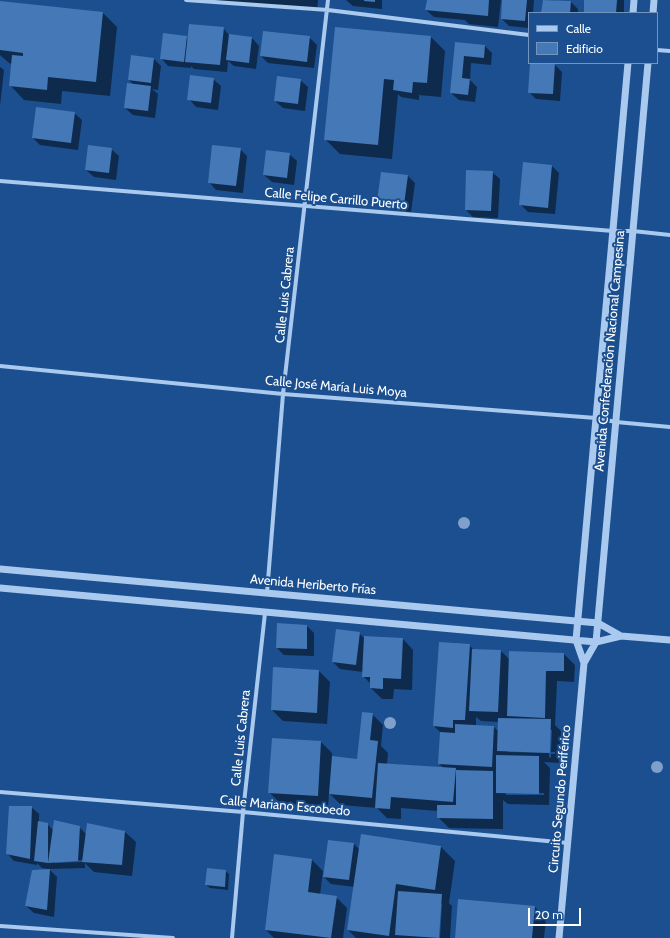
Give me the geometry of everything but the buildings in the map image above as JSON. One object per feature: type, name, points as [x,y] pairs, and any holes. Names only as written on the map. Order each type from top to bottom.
[{"type":"street","points":[[186,0],[328,10],[528,35]]},
{"type":"street","name":"Calle Luis Cabrera","points":[[268,593],[283,394],[328,0]]},
{"type":"street","points":[[633,12],[634,0]]},
{"type":"street","points":[[653,12],[654,0]]},
{"type":"street","points":[[658,50],[670,51]]},
{"type":"street","name":"Avenida Confederación Nacional Campesina","points":[[576,640],[628,64]]},
{"type":"street","name":"Avenida Confederación Nacional Campesina","points":[[596,642],[648,64]]},
{"type":"street","name":"Calle Felipe Carrillo Puerto","points":[[0,182],[613,232],[633,231],[670,235]]},
{"type":"street","name":"Calle José María Luis Moya","points":[[0,366],[283,394],[596,418],[616,422],[670,427]]},
{"type":"street","name":"Avenida Heriberto Frías","points":[[0,569],[598,623],[622,636]]},
{"type":"street","name":"Avenida Heriberto Frías","points":[[0,588],[596,642],[622,636],[670,640]]},
{"type":"street","name":"Calle Luis Cabrera","points":[[232,938],[243,812],[265,613]]},
{"type":"street","name":"Circuito Segundo Periférico","points":[[559,938],[584,663],[576,640]]},
{"type":"street","name":"Circuito Segundo Periférico","points":[[584,663],[596,642]]},
{"type":"street","name":"Calle Mariano Escobedo","points":[[0,792],[243,812],[568,843]]},
{"type":"street","points":[[0,926],[173,938]]}]
